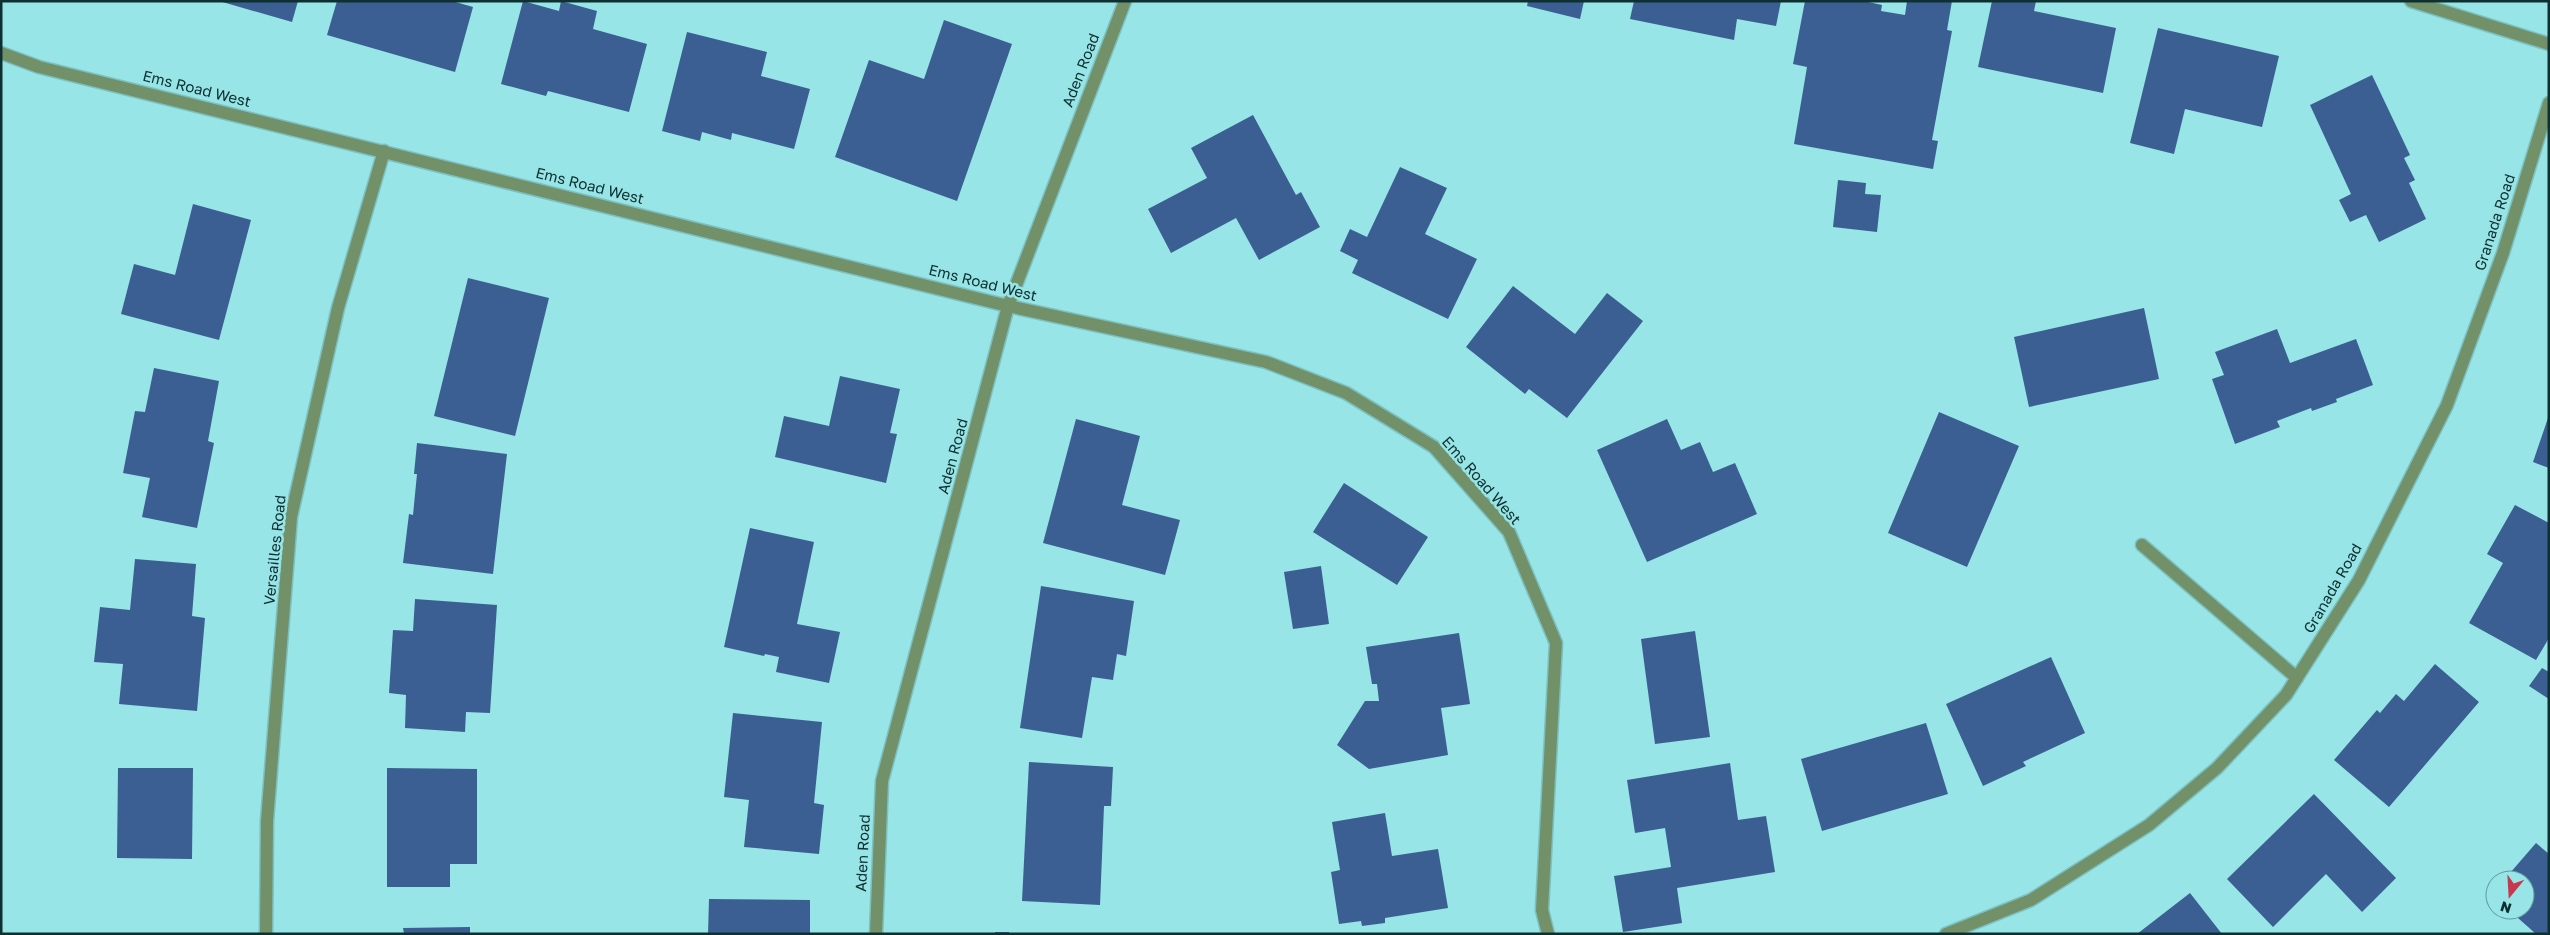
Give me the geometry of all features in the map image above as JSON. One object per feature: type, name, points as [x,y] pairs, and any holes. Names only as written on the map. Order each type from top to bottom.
[{"type":"street","name":"Aden Road","points":[[876,934],[882,781],[1008,306],[1124,1]]},
{"type":"street","points":[[2411,1],[2549,44]]},
{"type":"street","name":"Ems Road West","points":[[1,53],[38,67],[384,150],[1008,306],[1266,362],[1346,393],[1434,447],[1509,532],[1556,643],[1542,910],[1548,934]]},
{"type":"street","name":"Granada Road","points":[[1946,934],[2031,900],[2149,825],[2217,768],[2286,695],[2359,580],[2447,405],[2503,253],[2549,103]]},
{"type":"street","name":"Versailles Road","points":[[266,934],[267,821],[291,517],[338,308],[384,150]]},
{"type":"street","points":[[2142,545],[2298,678]]},
{"type":"building","points":[[219,1],[298,1],[292,22]]},
{"type":"building","points":[[337,1],[452,1],[473,7],[455,72],[327,35]]},
{"type":"building","points":[[523,1],[559,11],[561,1],[597,11],[593,29],[647,44],[629,112],[548,91],[546,96],[501,84]]},
{"type":"building","points":[[1528,1],[1584,1],[1580,19],[1527,6]]},
{"type":"building","points":[[1634,1],[1781,1],[1776,26],[1737,19],[1734,40],[1630,19]]},
{"type":"building","points":[[1805,1],[1864,1],[1882,5],[1881,11],[1905,15],[1907,1],[1952,1],[1947,30],[1952,31],[1932,140],[1938,141],[1933,169],[1794,144],[1807,67],[1793,64]]},
{"type":"building","points":[[1992,1],[2036,1],[2034,11],[2116,28],[2103,93],[1978,67]]},
{"type":"building","points":[[944,20],[1012,44],[957,201],[835,157],[869,60],[924,79]]},
{"type":"building","points":[[2158,28],[2279,56],[2262,127],[2185,109],[2174,154],[2130,143]]},
{"type":"building","points":[[687,32],[767,52],[761,76],[810,89],[794,149],[732,133],[731,140],[702,132],[700,141],[662,131]]},
{"type":"building","points":[[2372,75],[2410,155],[2404,158],[2415,180],[2409,183],[2426,219],[2379,242],[2366,215],[2350,222],[2339,200],[2351,194],[2310,105]]},
{"type":"building","points":[[1253,115],[1296,195],[1301,192],[1320,227],[1259,260],[1236,218],[1171,253],[1148,209],[1207,178],[1191,148]]},
{"type":"building","points":[[1400,167],[1447,188],[1425,234],[1477,259],[1448,319],[1352,273],[1358,260],[1340,251],[1350,229],[1367,237]]},
{"type":"building","points":[[1838,180],[1866,183],[1865,194],[1881,195],[1877,232],[1833,227]]},
{"type":"building","points":[[193,204],[251,220],[219,340],[121,314],[134,264],[175,275]]},
{"type":"building","points":[[468,278],[549,298],[515,436],[434,416]]},
{"type":"building","points":[[1513,286],[1575,334],[1607,293],[1643,321],[1567,418],[1529,389],[1525,394],[1466,347]]},
{"type":"building","points":[[2144,308],[2159,379],[2029,407],[2014,337]]},
{"type":"building","points":[[2277,329],[2290,363],[2356,339],[2373,385],[2336,399],[2337,402],[2312,411],[2311,408],[2277,421],[2280,427],[2235,444],[2212,379],[2224,375],[2215,352]]},
{"type":"building","points":[[154,368],[219,381],[208,441],[214,443],[197,528],[142,517],[150,478],[123,473],[135,411],[145,412]]},
{"type":"building","points":[[840,376],[900,389],[890,433],[897,434],[886,483],[775,457],[784,416],[829,426]]},
{"type":"building","points":[[1939,412],[2019,446],[1967,567],[1888,533]]},
{"type":"building","points":[[2549,418],[2549,468],[2533,462]]},
{"type":"building","points":[[1076,419],[1140,436],[1122,505],[1180,520],[1165,575],[1043,543]]},
{"type":"building","points":[[1667,419],[1681,450],[1700,442],[1713,472],[1735,463],[1757,514],[1647,562],[1597,450]]},
{"type":"building","points":[[417,443],[507,454],[493,574],[403,563],[409,514],[413,515],[417,474],[414,474]]},
{"type":"building","points":[[1344,483],[1428,537],[1397,585],[1313,532]]},
{"type":"building","points":[[2515,505],[2549,523],[2549,638],[2536,660],[2469,623],[2503,563],[2487,554]]},
{"type":"building","points":[[750,528],[814,542],[797,624],[840,632],[829,683],[776,672],[779,657],[765,654],[764,656],[724,647]]},
{"type":"building","points":[[135,559],[196,564],[192,616],[205,618],[197,711],[119,704],[123,664],[94,662],[100,607],[130,610]]},
{"type":"building","points":[[1321,566],[1329,624],[1293,629],[1284,572]]},
{"type":"building","points":[[1041,586],[1134,601],[1126,656],[1117,654],[1113,680],[1092,677],[1082,738],[1020,728]]},
{"type":"building","points":[[415,599],[497,605],[490,713],[466,712],[465,732],[405,728],[406,695],[389,693],[393,630],[413,631]]},
{"type":"building","points":[[1695,631],[1710,737],[1655,744],[1641,639]]},
{"type":"building","points":[[1459,633],[1470,704],[1441,708],[1448,755],[1369,769],[1337,745],[1365,701],[1379,701],[1377,684],[1372,684],[1366,647]]},
{"type":"building","points":[[2051,657],[2085,733],[2023,762],[2026,766],[1983,786],[1946,704]]},
{"type":"building","points":[[2435,664],[2479,702],[2389,807],[2334,760],[2377,710],[2380,713],[2396,694],[2404,701]]},
{"type":"building","points":[[2542,668],[2549,672],[2549,699],[2529,686]]},
{"type":"building","points":[[733,713],[822,722],[814,803],[824,805],[819,854],[744,847],[749,800],[724,797]]},
{"type":"building","points":[[1926,723],[1948,794],[1822,831],[1801,759]]},
{"type":"building","points":[[1029,762],[1113,767],[1111,806],[1104,806],[1100,905],[1022,901]]},
{"type":"building","points":[[1730,763],[1738,820],[1766,816],[1775,872],[1677,888],[1682,923],[1623,932],[1614,876],[1671,867],[1665,828],[1635,833],[1627,780]]},
{"type":"building","points":[[118,768],[193,768],[192,859],[117,858]]},
{"type":"building","points":[[387,768],[477,769],[477,864],[450,864],[450,887],[387,887]]},
{"type":"building","points":[[2314,794],[2396,878],[2362,912],[2326,874],[2273,927],[2227,879]]},
{"type":"building","points":[[1385,813],[1392,856],[1438,849],[1448,908],[1385,918],[1385,923],[1362,926],[1361,921],[1339,924],[1331,872],[1340,870],[1332,822]]},
{"type":"building","points":[[2536,843],[2549,854],[2549,931],[2546,934],[2536,934],[2520,920],[2535,920],[2535,870],[2513,870]]},
{"type":"building","points":[[2190,893],[2222,934],[2137,934]]},
{"type":"building","points":[[709,899],[810,900],[810,934],[708,934]]},
{"type":"building","points":[[470,927],[470,934],[404,934],[403,928]]},
{"type":"building","points":[[995,932],[1009,932],[1009,934],[995,934]]}]
